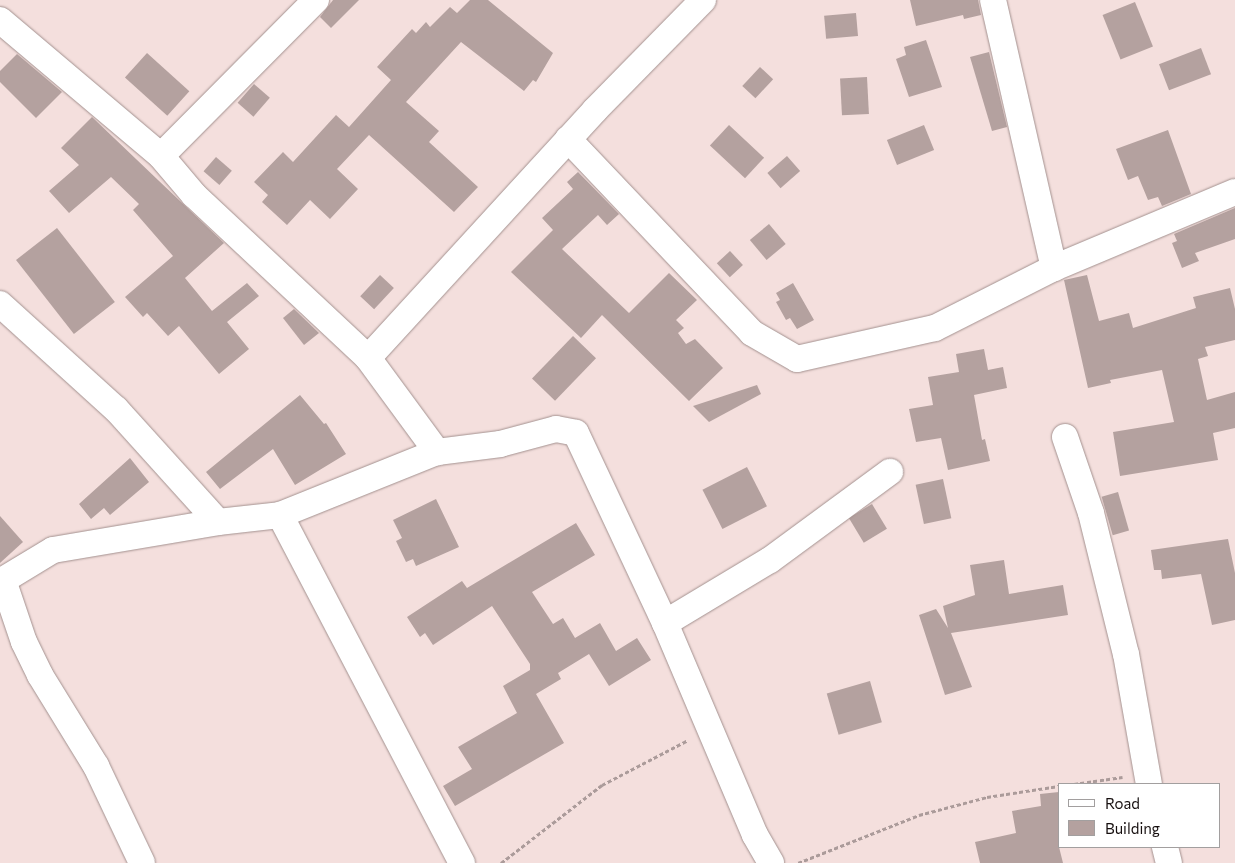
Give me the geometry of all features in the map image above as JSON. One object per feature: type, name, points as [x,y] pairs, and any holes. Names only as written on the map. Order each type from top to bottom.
[{"type":"street","points":[[161,156],[316,0]]},
{"type":"street","points":[[368,358],[568,139],[703,0]]},
{"type":"street","points":[[993,0],[1054,268]]},
{"type":"street","points":[[0,20],[161,156],[194,195],[368,358],[438,452]]},
{"type":"street","points":[[568,139],[752,333],[797,359],[935,328],[1054,268],[1235,192]]},
{"type":"street","points":[[3,311],[116,409],[218,522]]},
{"type":"street","points":[[142,863],[96,766],[40,675],[2,581],[53,550],[218,522],[280,515],[438,452],[500,444],[556,429],[576,433],[665,623],[771,863]]},
{"type":"street","points":[[1065,437],[1091,513],[1126,654],[1148,779]]},
{"type":"street","points":[[665,623],[770,560],[890,472]]},
{"type":"street","points":[[280,515],[462,863]]},
{"type":"street","points":[[1165,848],[1169,863]]},
{"type":"path","points":[[501,863],[602,785],[711,730]]},
{"type":"path","points":[[1089,783],[1148,779]]},
{"type":"path","points":[[798,863],[919,814],[986,797],[1058,786]]},
{"type":"building","points":[[333,0],[359,0],[331,28],[320,17]]},
{"type":"building","points":[[470,0],[488,0],[553,53],[536,82],[533,80],[524,91],[461,42],[406,102],[439,131],[429,142],[478,187],[454,212],[369,135],[337,169],[358,189],[330,219],[310,200],[287,225],[262,202],[268,195],[254,182],[283,152],[293,162],[336,115],[349,127],[391,80],[377,67],[412,29],[416,33],[426,22],[430,27],[450,7],[457,13]]},
{"type":"building","points":[[910,0],[978,0],[981,15],[964,19],[963,15],[916,26]]},
{"type":"building","points":[[1135,2],[1153,47],[1121,60],[1103,15]]},
{"type":"building","points":[[856,13],[858,36],[826,39],[824,16]]},
{"type":"building","points":[[926,40],[942,87],[909,97],[896,59],[906,55],[904,47]]},
{"type":"building","points":[[1201,48],[1211,74],[1169,90],[1159,64]]},
{"type":"building","points":[[989,52],[1007,127],[992,131],[970,57]]},
{"type":"building","points":[[147,53],[189,91],[167,116],[125,78]]},
{"type":"building","points":[[17,54],[62,92],[36,118],[0,82],[0,71]]},
{"type":"building","points":[[760,67],[773,79],[755,98],[742,86]]},
{"type":"building","points":[[867,77],[869,114],[842,115],[840,78]]},
{"type":"building","points":[[254,84],[270,98],[253,117],[238,103]]},
{"type":"building","points":[[92,117],[224,243],[185,278],[212,311],[247,283],[259,296],[227,322],[249,349],[219,374],[179,326],[168,336],[147,313],[143,317],[125,297],[173,256],[133,210],[139,204],[111,177],[69,213],[49,191],[79,165],[61,148]]},
{"type":"building","points":[[729,125],[764,158],[745,178],[710,145]]},
{"type":"building","points":[[924,125],[934,150],[897,165],[887,140]]},
{"type":"building","points":[[1168,130],[1191,194],[1162,206],[1158,197],[1148,200],[1138,176],[1128,180],[1116,149]]},
{"type":"building","points":[[787,156],[800,171],[780,188],[767,173]]},
{"type":"building","points":[[216,157],[232,171],[219,185],[204,171]]},
{"type":"building","points":[[578,172],[619,214],[607,225],[598,215],[562,249],[629,313],[669,273],[697,300],[676,320],[684,328],[678,333],[686,344],[695,339],[723,368],[689,401],[602,315],[581,338],[511,272],[553,230],[542,218],[573,189],[567,182]]},
{"type":"building","points":[[1235,208],[1235,239],[1195,253],[1199,261],[1182,268],[1172,243],[1177,241],[1174,234]]},
{"type":"building","points":[[769,224],[786,244],[767,260],[750,240]]},
{"type":"building","points":[[57,228],[115,302],[74,334],[16,260]]},
{"type":"building","points":[[730,251],[743,265],[730,277],[717,263]]},
{"type":"building","points":[[380,275],[394,288],[374,309],[360,296]]},
{"type":"building","points":[[1087,275],[1099,321],[1129,313],[1133,328],[1196,308],[1193,297],[1230,288],[1235,309],[1235,340],[1205,347],[1208,356],[1198,359],[1207,400],[1235,392],[1235,428],[1213,433],[1218,460],[1120,476],[1113,432],[1174,422],[1162,370],[1110,380],[1111,383],[1088,388],[1064,280]]},
{"type":"building","points":[[793,283],[814,320],[797,329],[790,318],[786,320],[776,302],[780,300],[776,293]]},
{"type":"building","points":[[294,309],[319,333],[304,345],[283,318]]},
{"type":"building","points":[[573,336],[596,358],[555,401],[532,378]]},
{"type":"building","points":[[984,349],[988,370],[1003,367],[1007,388],[974,395],[982,440],[985,439],[990,461],[948,470],[941,438],[916,442],[909,409],[933,405],[928,377],[959,372],[956,354]]},
{"type":"building","points":[[757,385],[761,394],[709,422],[693,406]]},
{"type":"building","points":[[300,395],[324,424],[326,423],[346,454],[295,485],[273,449],[220,489],[206,472]]},
{"type":"building","points":[[130,458],[149,482],[110,515],[104,508],[91,519],[79,504]]},
{"type":"building","points":[[747,467],[767,506],[722,529],[702,490]]},
{"type":"building","points":[[943,479],[951,518],[924,524],[916,485]]},
{"type":"building","points":[[1118,492],[1129,530],[1113,535],[1102,497]]},
{"type":"building","points":[[436,499],[459,547],[416,566],[413,559],[406,562],[396,541],[402,538],[393,520]]},
{"type":"building","points":[[872,504],[887,529],[864,543],[849,518]]},
{"type":"building","points":[[0,516],[23,542],[0,563]]},
{"type":"building","points":[[576,523],[595,555],[532,592],[553,624],[563,618],[575,638],[600,623],[616,651],[637,638],[651,660],[609,686],[589,654],[558,673],[561,679],[536,694],[564,743],[455,806],[443,786],[472,769],[458,747],[517,713],[503,686],[530,670],[530,664],[492,606],[433,645],[425,633],[420,637],[407,617],[462,581],[467,588]]},
{"type":"building","points":[[1228,539],[1235,573],[1235,620],[1212,625],[1201,574],[1162,579],[1161,570],[1154,570],[1151,550]]},
{"type":"building","points":[[1004,560],[1009,594],[1063,585],[1068,615],[951,633],[972,687],[945,695],[919,615],[936,609],[948,628],[943,606],[975,595],[970,565]]},
{"type":"building","points":[[870,681],[882,722],[839,735],[827,693]]},
{"type":"building","points":[[1058,792],[1058,848],[1063,863],[980,863],[975,842],[1016,833],[1012,811],[1041,806],[1040,794]]}]
